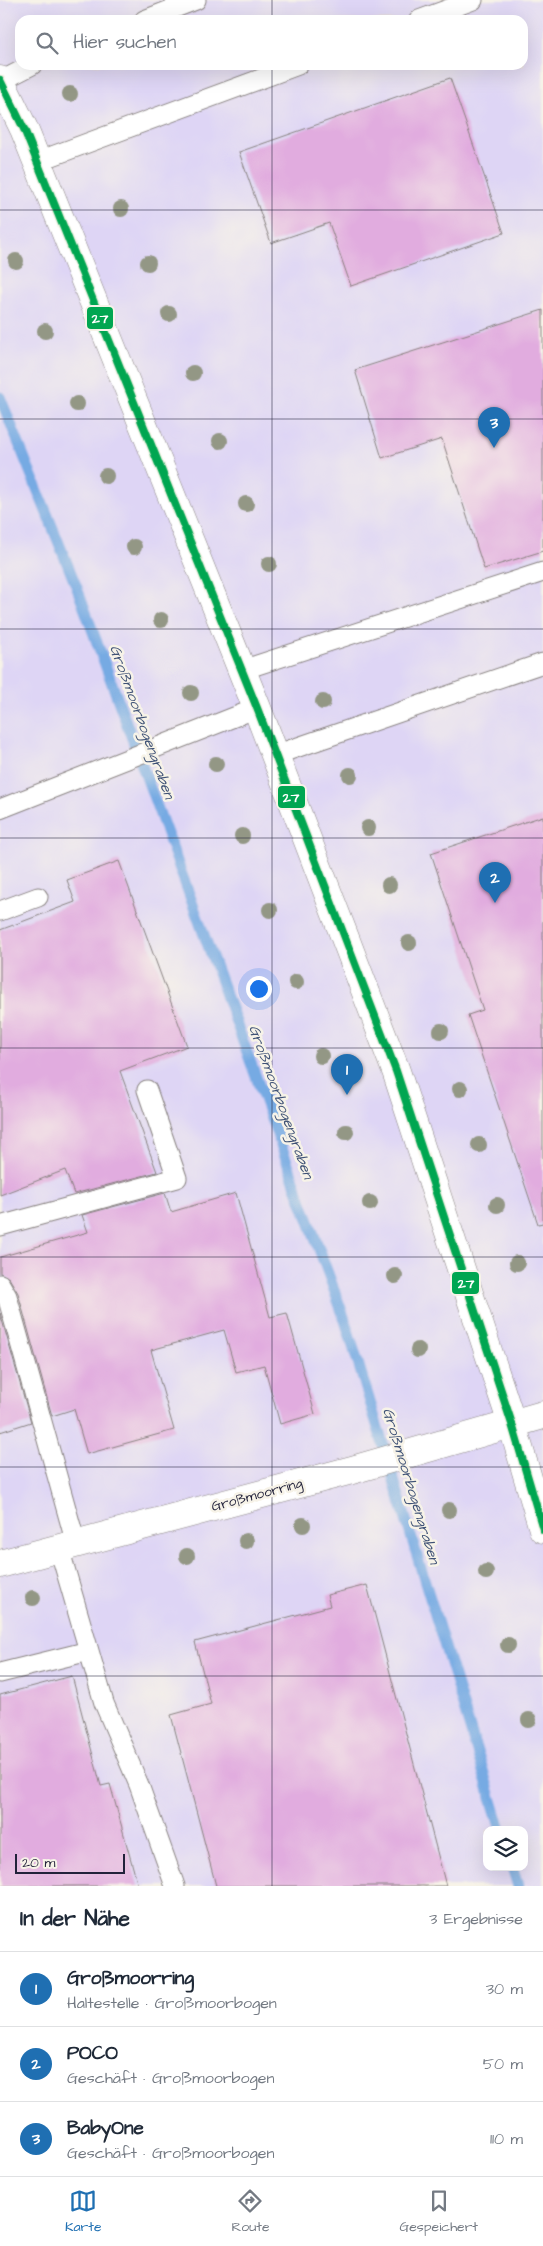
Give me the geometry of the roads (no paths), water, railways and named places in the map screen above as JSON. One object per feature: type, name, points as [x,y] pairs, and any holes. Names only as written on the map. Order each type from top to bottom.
[{"type":"main road","points":[[0,81],[36,162],[242,670],[396,1071],[512,1424],[543,1528]]},
{"type":"main road","name":"Großmoorring","points":[[0,1564],[404,1456],[543,1415]]},
{"type":"lane","points":[[157,15],[196,0]]},
{"type":"lane","points":[[433,15],[474,0]]},
{"type":"lane","points":[[0,81],[22,70]]},
{"type":"lane","points":[[36,162],[284,70]]},
{"type":"lane","points":[[242,670],[543,572]]},
{"type":"lane","points":[[275,755],[543,663]]},
{"type":"lane","points":[[0,809],[257,708]]},
{"type":"lane","points":[[0,911],[38,897]]},
{"type":"lane","points":[[0,1226],[177,1178],[147,1090]]},
{"type":"lane","points":[[0,1284],[7,1296],[68,1546],[89,1651],[104,1703],[139,1785],[175,1886]]},
{"type":"lane","points":[[0,1673],[89,1651]]},
{"type":"waterway","name":"Großmoorbogengraben","points":[[0,397],[77,588],[344,1317],[500,1826]]},
{"type":"waterway","name":"Großmoorbogengraben","points":[[513,1871],[518,1886]]},
{"type":"place","name":"BabyOne","points":[[494,448]]},
{"type":"place","name":"POCO","points":[[495,903]]},
{"type":"place","name":"Großmoorring","points":[[347,1095]]}]
